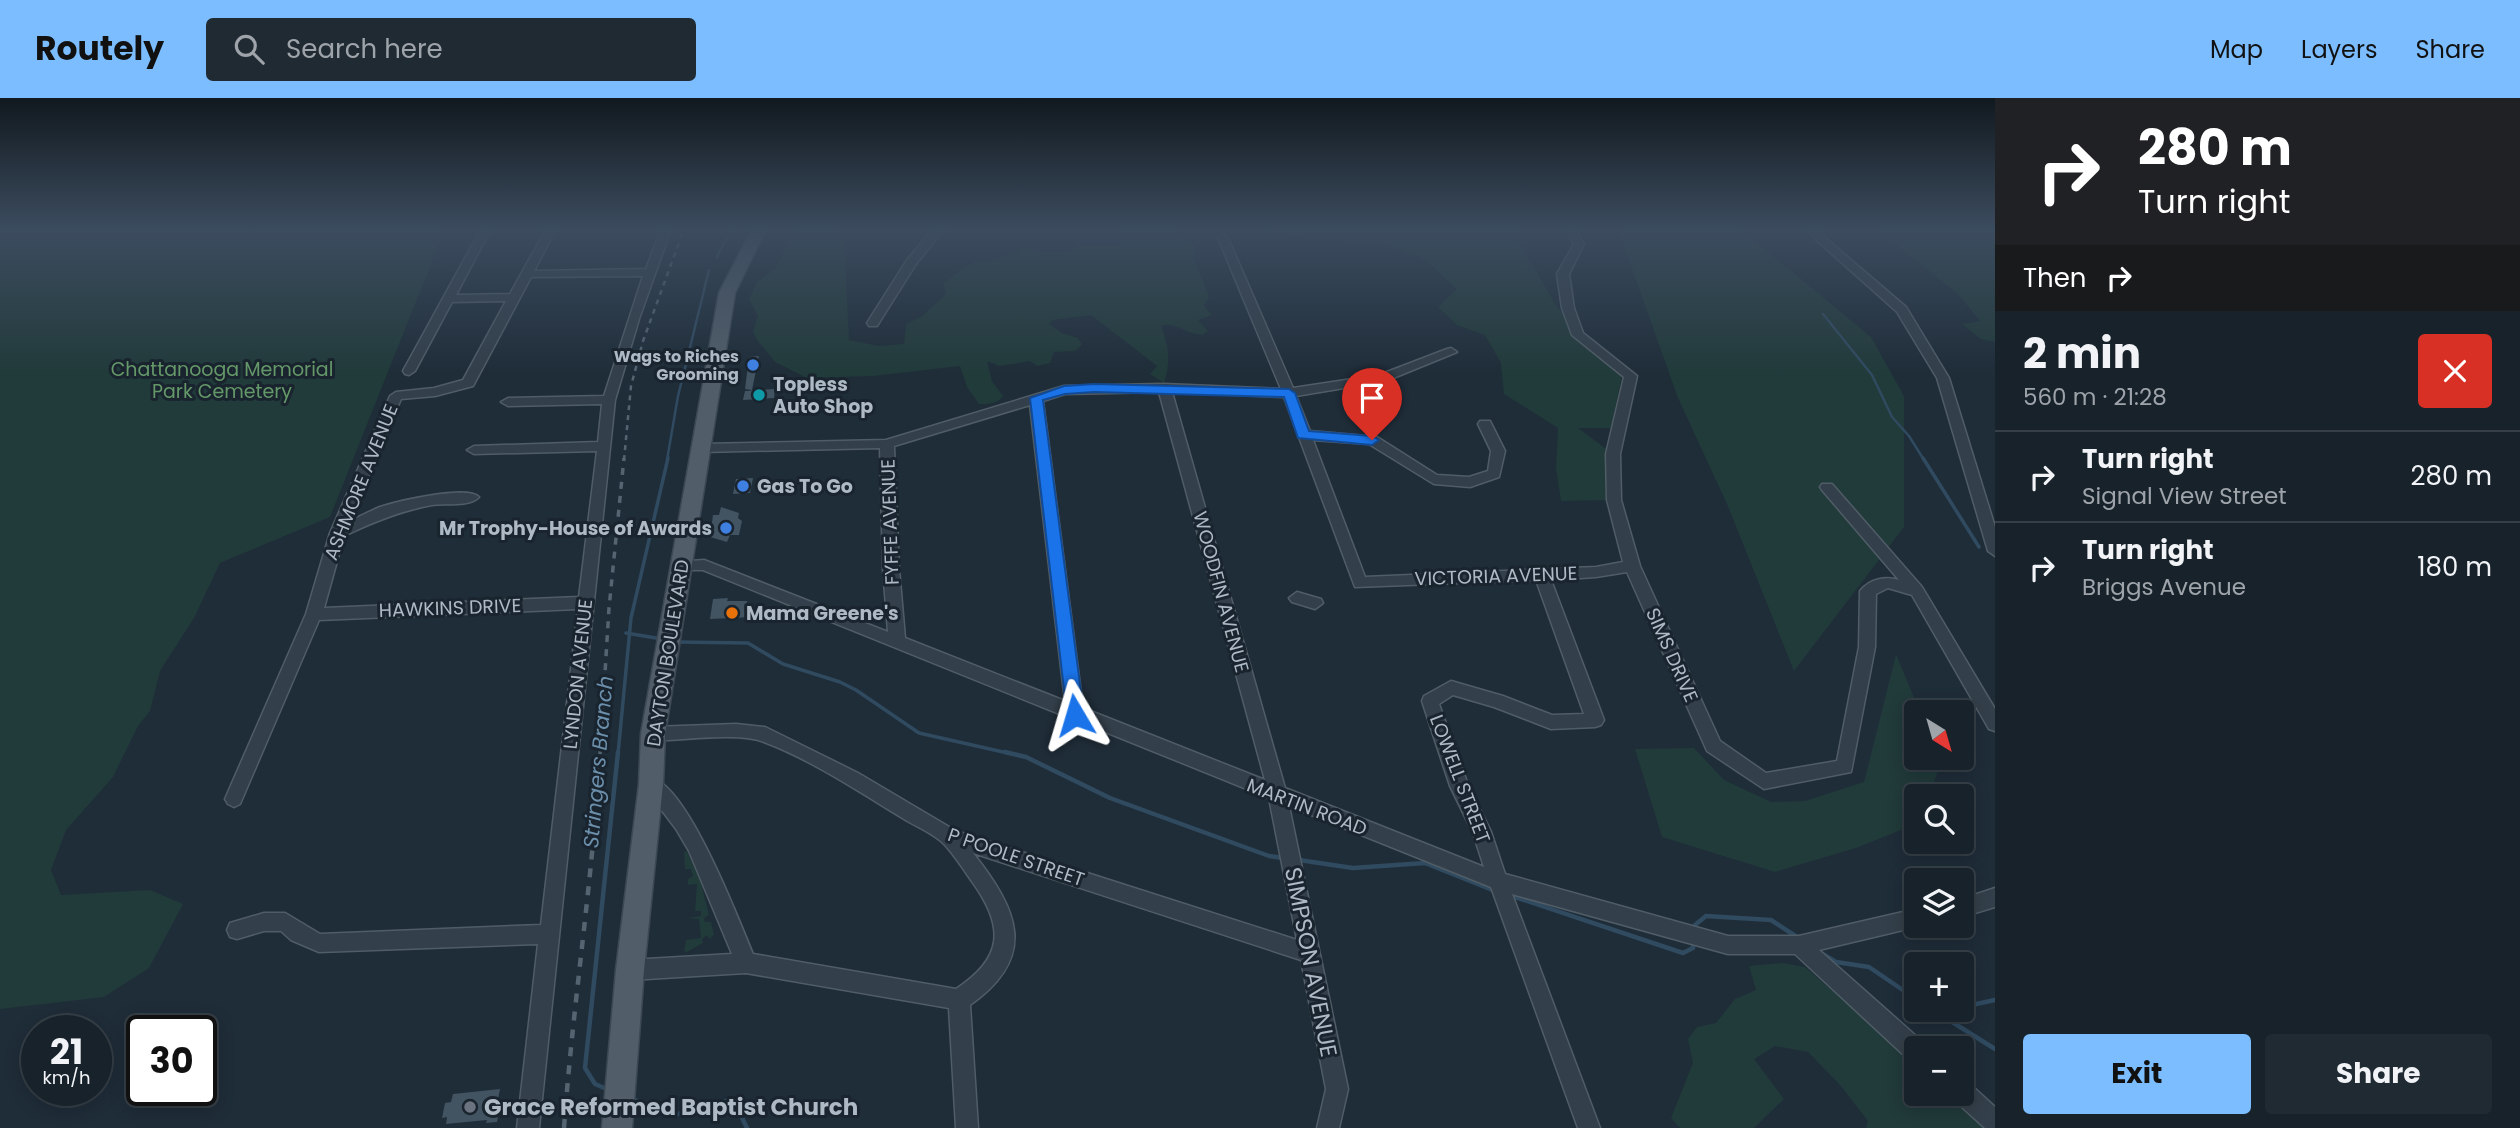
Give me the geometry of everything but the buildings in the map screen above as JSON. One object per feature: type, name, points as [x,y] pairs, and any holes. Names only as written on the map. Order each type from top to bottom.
[{"type":"main road","name":"DAYTON BOULEVARD","points":[[617,1128],[630,970],[651,784],[653,734],[727,293],[735,277]]},
{"type":"street","points":[[409,371],[460,277]]},
{"type":"street","name":"ASHMORE AVENUE","points":[[234,799],[314,614],[337,533],[396,396],[435,392],[468,383],[527,277]]},
{"type":"street","name":"LYNDON AVENUE","points":[[528,1128],[609,400],[648,277]]},
{"type":"street","points":[[873,323],[902,277]]},
{"type":"street","points":[[1240,277],[1289,393],[1303,435],[1372,440],[1434,479],[1471,482],[1493,474],[1494,470],[1498,451],[1485,424]]},
{"type":"street","name":"SIMS DRIVE","points":[[1563,277],[1568,308],[1578,335],[1631,376],[1613,454],[1614,500],[1632,566],[1713,746],[1764,781],[1845,767],[1867,648],[1868,591],[1887,582],[1917,592]]},
{"type":"street","points":[[1864,277],[1902,310],[1943,377],[1995,551]]},
{"type":"street","points":[[448,299],[516,297]]},
{"type":"street","points":[[702,449],[887,444],[1064,390],[1084,388],[1289,393],[1382,378],[1451,352]]},
{"type":"street","name":"WOODFIN AVENUE","points":[[1164,388],[1278,796]]},
{"type":"street","points":[[1036,398],[1075,715]]},
{"type":"street","points":[[508,402],[609,400]]},
{"type":"street","name":"VICTORIA AVENUE","points":[[1303,435],[1360,583],[1597,572],[1632,566]]},
{"type":"street","name":"FYFFE AVENUE","points":[[887,444],[891,569],[897,642]]},
{"type":"street","points":[[474,450],[603,446]]},
{"type":"street","points":[[1827,487],[1917,592],[1995,724]]},
{"type":"street","points":[[337,533],[383,511],[433,500],[472,497]]},
{"type":"street","name":"MARTIN ROAD","points":[[682,566],[704,565],[1278,796],[1497,881],[1728,945],[1799,945]]},
{"type":"street","name":"LOWELL STREET","points":[[1541,573],[1595,720],[1551,722],[1497,701],[1451,688],[1430,701],[1459,786],[1482,832],[1497,881],[1589,1128]]},
{"type":"street","points":[[1297,598],[1315,603]]},
{"type":"street","name":"HAWKINS DRIVE","points":[[314,614],[585,603]]},
{"type":"street","name":"P POOLE STREET","points":[[653,734],[736,731],[765,734],[852,778],[950,837],[1309,953]]},
{"type":"street","points":[[651,784],[672,804],[691,836],[746,963]]},
{"type":"street","name":"SIMPSON AVENUE","points":[[1278,796],[1337,1089],[1328,1128]]},
{"type":"street","points":[[630,970],[746,963],[959,1000],[988,978],[1005,952],[1007,927],[1002,911],[950,837]]},
{"type":"street","points":[[1974,905],[1995,897]]},
{"type":"street","points":[[1799,945],[1904,921]]},
{"type":"street","points":[[237,930],[264,922],[285,922],[298,933],[319,943],[548,934]]},
{"type":"street","points":[[1799,945],[1904,1040]]},
{"type":"street","points":[[959,1000],[967,1128]]},
{"type":"street","points":[[1974,1103],[1995,1122]]},
{"type":"green space","name":"Chattanooga Memorial Park Cemetery","points":[[0,277],[426,277],[330,517],[220,563],[194,618],[160,671],[150,711],[138,726],[113,777],[66,830],[51,870],[61,895],[150,890],[183,904],[149,968],[104,997],[0,1009]]},
{"type":"green space","points":[[764,277],[846,277],[849,340],[879,346],[904,344],[906,324],[921,317],[946,294],[943,283],[951,277],[1201,277],[1209,297],[1204,306],[1212,315],[1198,320],[1208,331],[1203,335],[1171,325],[1161,326],[1168,354],[1164,383],[1150,374],[1157,366],[1091,315],[1053,320],[1049,324],[1062,333],[1078,338],[1082,345],[1075,351],[1054,352],[1050,363],[1037,366],[1030,361],[999,366],[987,361],[992,381],[1003,396],[992,403],[979,404],[967,387],[960,366],[873,376],[807,378],[775,362],[753,331],[758,316],[749,299],[758,281]]},
{"type":"green space","points":[[1444,277],[1540,277],[1557,307],[1622,375],[1611,428],[1578,428],[1613,454],[1614,500],[1561,501],[1556,468],[1558,428],[1504,394],[1501,363],[1485,335],[1457,325],[1438,307],[1457,289]]},
{"type":"green space","points":[[1635,277],[1798,277],[1871,337],[1904,396],[1904,527],[1794,671],[1727,504],[1678,398]]},
{"type":"green space","points":[[1937,277],[1995,277],[1995,342],[1981,339],[1962,324],[1980,321],[1959,295]]},
{"type":"green space","points":[[1896,654],[1915,700],[1904,700],[1904,770],[1938,770],[1933,784],[1904,784],[1904,829],[1856,848],[1775,872],[1662,837],[1635,749],[1694,748],[1724,780],[1771,802],[1805,801],[1864,782]]},
{"type":"green space","points":[[687,851],[701,883],[709,915],[704,918],[705,922],[711,922],[714,935],[709,939],[707,935],[702,939],[703,943],[687,952],[684,951],[686,940],[701,938],[699,919],[687,918],[701,916],[701,911],[695,911],[697,884],[688,885],[688,879],[693,876],[691,869],[685,869],[684,852]]},
{"type":"green space","points":[[1782,963],[1805,967],[1904,1053],[1904,1106],[1965,1106],[1990,1128],[1866,1128],[1868,1121],[1840,1085],[1808,1052],[1775,1046],[1754,1059],[1784,1099],[1754,1128],[1680,1128],[1671,1118],[1693,1063],[1688,1039],[1697,1027],[1716,1023],[1735,999],[1756,990],[1749,966]]},
{"type":"waterway","name":"Stringers Branch","points":[[667,460],[678,396],[707,277]]},
{"type":"waterway","points":[[1823,314],[1872,375],[1892,417],[1909,436],[1924,460]]},
{"type":"waterway","name":"Stringers Branch","points":[[630,634],[668,458]]},
{"type":"waterway","points":[[1923,458],[1979,547]]},
{"type":"waterway","name":"Stringers Branch","points":[[618,754],[630,634]]},
{"type":"waterway","points":[[630,634],[662,639]]},
{"type":"waterway","points":[[676,642],[748,643],[783,664],[840,682],[856,690],[919,733],[1012,754]]},
{"type":"waterway","name":"Stringers Branch","points":[[609,1090],[595,1084],[585,1068],[618,752]]},
{"type":"waterway","points":[[1005,752],[1026,757],[1110,798],[1269,856],[1284,858]]},
{"type":"waterway","points":[[1299,860],[1353,868],[1425,863],[1495,891]]},
{"type":"waterway","points":[[1509,895],[1683,953],[1693,948],[1693,940]]},
{"type":"waterway","points":[[1695,929],[1695,925],[1706,916],[1771,920],[1797,937]]},
{"type":"waterway","points":[[1821,953],[1836,962],[1869,967],[1904,991]]},
{"type":"waterway","points":[[1974,1004],[1995,1000]]},
{"type":"waterway","points":[[1952,1022],[1995,1049]]},
{"type":"waterway","name":"Stringers Branch","points":[[633,1099],[674,1115],[733,1099],[747,1128]]},
{"type":"railway","points":[[624,460],[631,386],[643,341],[666,277]]},
{"type":"railway","points":[[600,754],[609,608],[624,458]]},
{"type":"railway","points":[[564,1128],[600,752]]},
{"type":"place","name":"Wags to Riches Grooming","points":[[753,365]]},
{"type":"place","name":"Topless Auto Shop","points":[[759,395]]},
{"type":"place","name":"Gas To Go","points":[[743,486]]},
{"type":"place","name":"Mr Trophy-House of Awards","points":[[726,528]]},
{"type":"place","name":"Mama Greene's","points":[[732,613]]},
{"type":"place","name":"Grace Reformed Baptist Church","points":[[470,1107]]},
{"type":"route","points":[[1075,715],[1036,398],[1064,390],[1094,388],[1289,393],[1303,435],[1372,440]]}]
